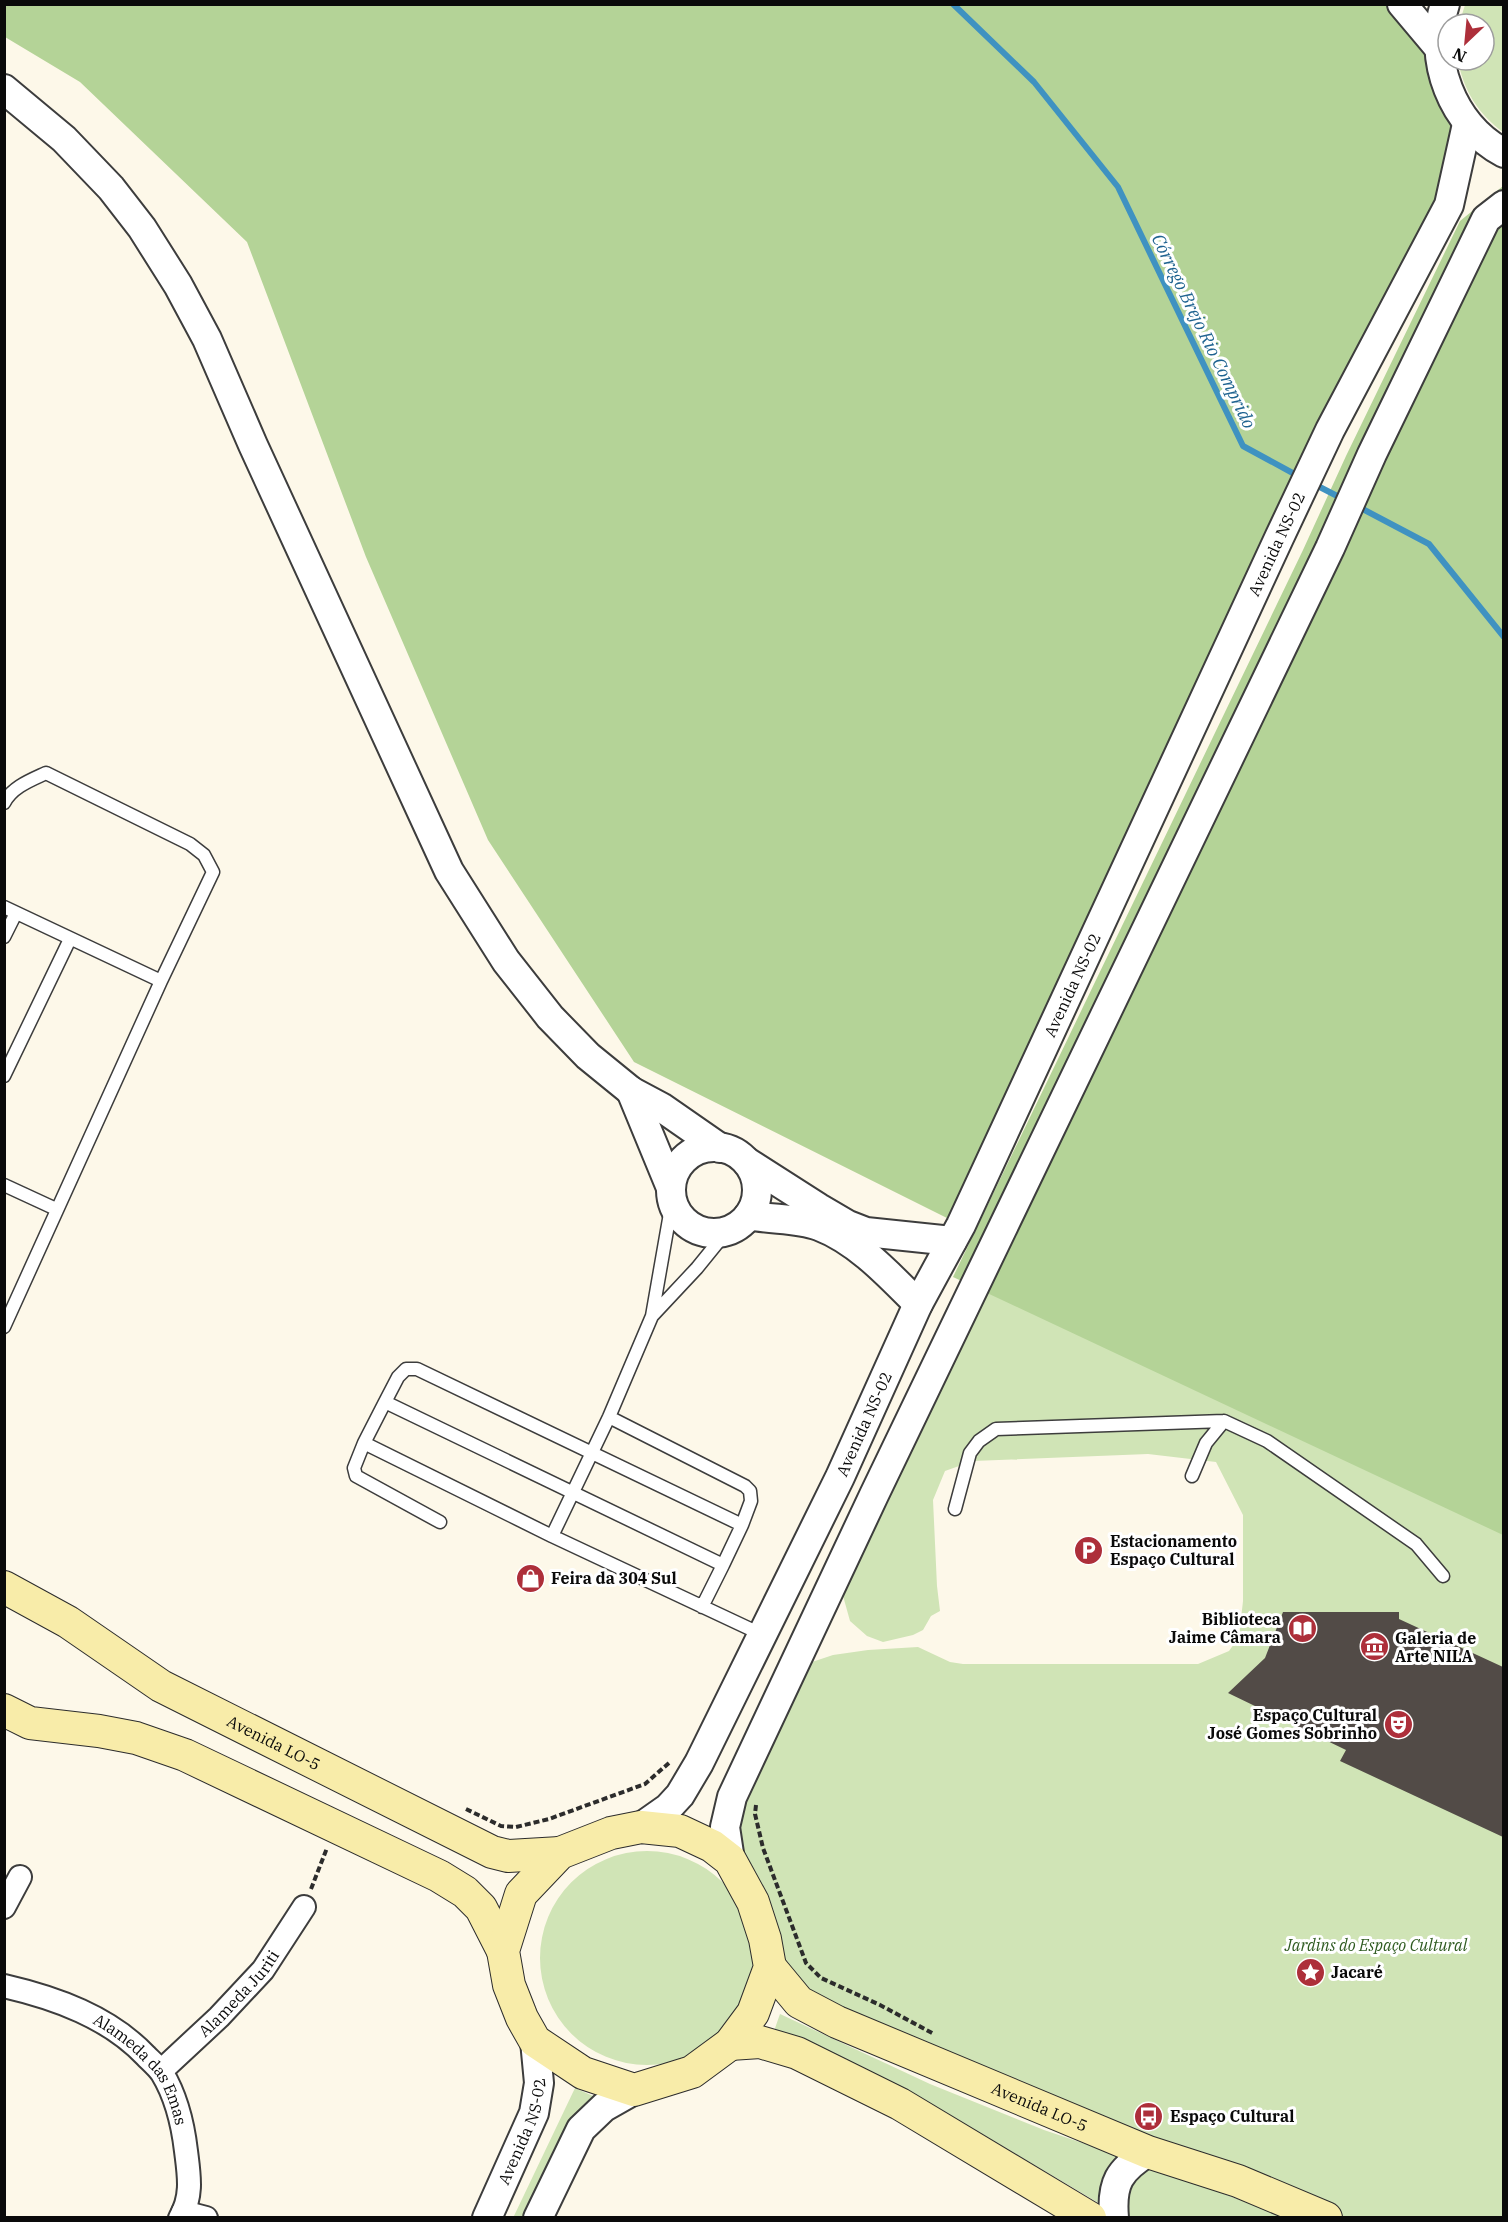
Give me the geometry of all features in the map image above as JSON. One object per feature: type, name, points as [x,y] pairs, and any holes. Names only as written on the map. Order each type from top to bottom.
[{"type":"main road","name":"Avenida LO-5","points":[[4,1587],[68,1622],[161,1686],[472,1843],[508,1856],[560,1852]]},
{"type":"main road","points":[[4,1710],[30,1723],[136,1738],[185,1755],[440,1876],[465,1892],[481,1908],[503,1952],[509,1984],[522,2018],[535,2041],[582,2073],[634,2090],[692,2072],[730,2044],[753,2013],[770,1967],[765,1939],[753,1902],[730,1860],[712,1846],[680,1831],[641,1827],[611,1833],[560,1852],[521,1894],[503,1952]]},
{"type":"main road","name":"Avenida LO-5","points":[[770,1967],[799,2002],[837,2022],[1148,2152],[1238,2181],[1326,2217]]},
{"type":"main road","points":[[730,2044],[760,2042],[778,2046],[860,2083],[900,2104],[1090,2217]]},
{"type":"street","points":[[1402,4],[1436,44]]},
{"type":"street","points":[[1442,72],[1443,81],[1467,124],[1490,146],[1503,153]]},
{"type":"street","points":[[4,89],[64,140],[111,188],[142,228],[178,285],[207,339],[253,445],[449,871],[506,961],[550,1017],[588,1056],[631,1091],[661,1107],[720,1148],[735,1153],[848,1225],[866,1232],[952,1241]]},
{"type":"street","name":"Avenida NS-02","points":[[641,1827],[668,1808],[680,1795],[699,1762],[840,1477],[918,1304],[952,1241],[1330,430],[1449,205],[1467,124]]},
{"type":"street","points":[[730,1860],[725,1827],[732,1797],[874,1495],[1330,548],[1372,454],[1486,219],[1503,205]]},
{"type":"street","points":[[631,1091],[678,1214],[687,1224],[700,1231],[714,1233],[738,1223],[809,1223],[837,1236],[861,1251],[918,1304]]},
{"type":"street","points":[[671,1195],[675,1171],[687,1157],[702,1149],[720,1148]]},
{"type":"street","points":[[738,1223],[757,1194],[757,1183],[747,1162]]},
{"type":"street","points":[[4,1907],[20,1877]]},
{"type":"street","name":"Alameda Juriti","points":[[161,2071],[219,2017],[263,1970],[304,1907]]},
{"type":"street","name":"Alameda das Emas","points":[[4,1986],[40,1994],[101,2020],[134,2043],[161,2071],[175,2102],[185,2144],[190,2190],[182,2214]]},
{"type":"street","name":"Avenida NS-02","points":[[487,2217],[534,2113],[539,2083],[535,2041]]},
{"type":"street","points":[[538,2217],[581,2129],[604,2107],[634,2090]]},
{"type":"street","points":[[1114,2217],[1113,2195],[1118,2179],[1123,2171],[1148,2152]]},
{"type":"street","points":[[182,2214],[206,2217]]},
{"type":"lane","points":[[4,803],[8,795],[16,789],[46,773],[190,844],[204,855],[213,872],[56,1209],[4,1327]]},
{"type":"lane","points":[[4,937],[10,910],[161,981]]},
{"type":"lane","points":[[4,1076],[70,939]]},
{"type":"lane","points":[[4,1185],[56,1209]]},
{"type":"lane","points":[[552,1536],[609,1418],[652,1316],[671,1195]]},
{"type":"lane","points":[[652,1316],[738,1223]]},
{"type":"lane","points":[[440,1522],[356,1476],[354,1468],[364,1443],[398,1377],[406,1370],[417,1369],[742,1525]]},
{"type":"lane","points":[[385,1402],[723,1565]]},
{"type":"lane","points":[[609,1418],[745,1486],[750,1491],[751,1501],[742,1525],[702,1606]]},
{"type":"lane","points":[[1192,1476],[1206,1443],[1224,1421]]},
{"type":"lane","points":[[955,1509],[970,1453],[979,1441],[996,1429],[1224,1421],[1267,1442],[1416,1544],[1443,1576]]},
{"type":"lane","points":[[364,1443],[552,1536],[763,1635]]},
{"type":"path","points":[[458,1806],[501,1826],[516,1827],[549,1819],[645,1784],[672,1761]]},
{"type":"path","points":[[756,1795],[755,1814],[763,1848],[806,1963],[821,1978],[880,2005],[942,2038]]},
{"type":"path","points":[[304,1907],[336,1827]]},
{"type":"green space","points":[[1402,4],[1436,67],[1436,72],[1439,72],[1467,124],[1449,205],[961,1225],[634,1062],[488,840],[366,557],[247,242],[80,82],[5,37],[4,5]]},
{"type":"green space","points":[[1465,5],[1503,5],[1503,132],[1473,101],[1460,72],[1496,72],[1496,12],[1463,12]]},
{"type":"green space","points":[[1503,186],[1503,1535],[953,1277],[1460,221]]},
{"type":"green space","name":"Jardins do Espaço Cultural","points":[[986,1278],[1503,1521],[1503,2217],[1341,2217],[802,1999],[737,1857],[736,1798],[791,1682],[812,1662],[833,1655],[868,1650],[918,1647],[950,1662],[963,1664],[1198,1664],[1229,1651],[1239,1637],[1243,1601],[1243,1515],[1216,1462],[1148,1454],[973,1461],[945,1471],[933,1500],[940,1611],[931,1616],[923,1630],[913,1635],[883,1642],[867,1636],[850,1621],[840,1585]]},
{"type":"green space","points":[[636,1851],[658,1851],[678,1855],[698,1863],[723,1882],[742,1907],[750,1927],[754,1958],[750,1989],[742,2009],[723,2034],[698,2053],[678,2061],[658,2065],[636,2065],[616,2061],[596,2053],[564,2026],[552,2009],[544,1989],[540,1969],[540,1947],[544,1927],[552,1907],[579,1875],[596,1863],[616,1855]]},
{"type":"green space","points":[[780,2014],[930,2084],[1044,2130],[1130,2159],[1107,2208],[925,2100],[774,2031]]},
{"type":"green space","points":[[575,2088],[593,2096],[533,2217],[513,2218]]},
{"type":"green space","points":[[1148,2166],[1286,2217],[1124,2218],[1126,2187]]},
{"type":"building","name":"Espaço Cultural José Gomes Sobrinho","points":[[1283,1612],[1399,1612],[1399,1619],[1503,1667],[1503,1837],[1340,1761],[1346,1750],[1228,1693],[1265,1658]]},
{"type":"waterway","name":"Córrego Brejo Rio Comprido","points":[[953,4],[1034,82],[1118,187],[1243,446],[1300,477]]},
{"type":"waterway","name":"Córrego Brejo Rio Comprido","points":[[1312,483],[1343,499]]},
{"type":"waterway","name":"Córrego Brejo Rio Comprido","points":[[1357,506],[1429,544],[1504,637]]},
{"type":"place","name":"Estacionamento Espaço Cultural","points":[[1089,1550]]},
{"type":"place","name":"Feira da 304 Sul","points":[[530,1578]]},
{"type":"place","name":"Biblioteca Jaime Câmara","points":[[1302,1628]]},
{"type":"place","name":"Galeria de Arte NILA","points":[[1374,1647]]},
{"type":"place","name":"Espaço Cultural José Gomes Sobrinho","points":[[1398,1724]]},
{"type":"place","name":"Jacaré","points":[[1310,1972]]},
{"type":"place","name":"Espaço Cultural","points":[[1149,2116]]}]
